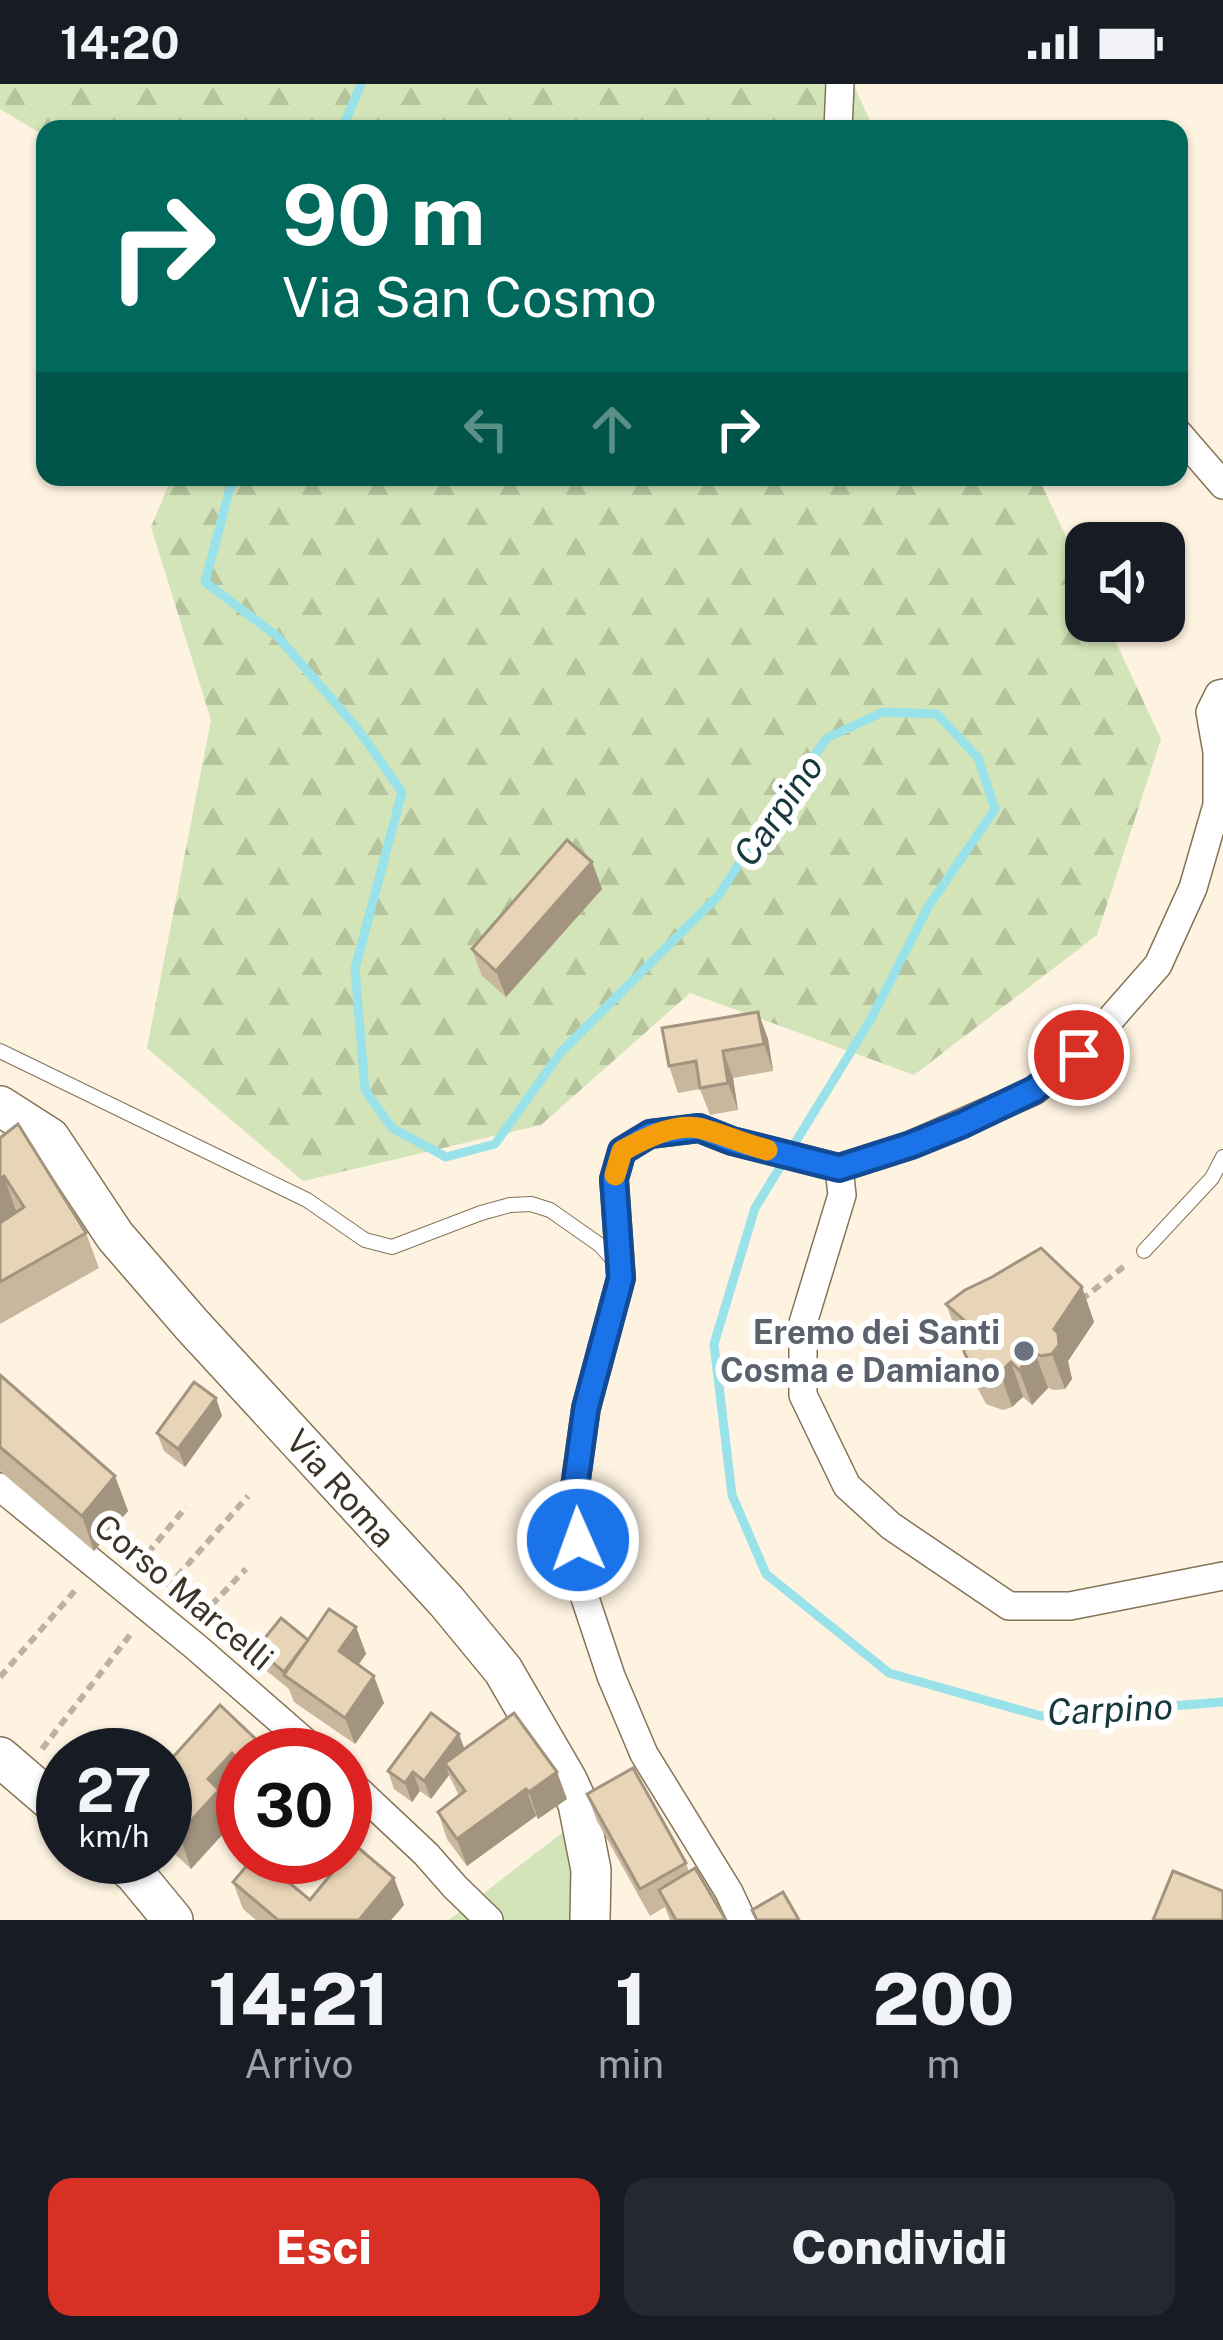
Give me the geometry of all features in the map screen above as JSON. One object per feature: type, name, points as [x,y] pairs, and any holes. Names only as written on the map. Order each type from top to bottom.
[{"type":"main road","name":"Via Roma","points":[[0,1106],[50,1138],[115,1235],[503,1670],[578,1804],[591,1870],[590,1920]]},
{"type":"main road","points":[[11,1766],[36,1788]]},
{"type":"main road","points":[[144,1884],[172,1920]]},
{"type":"street","points":[[838,120],[840,84]]},
{"type":"street","points":[[1188,444],[1223,485]]},
{"type":"street","points":[[742,1920],[644,1754],[581,1586],[574,1494],[586,1408],[621,1278],[614,1179],[622,1151],[650,1134],[699,1128],[831,1166],[911,1145],[1034,1090],[1079,1055],[1158,965],[1193,888],[1220,805],[1210,712],[1223,693]]},
{"type":"street","points":[[831,1166],[842,1195],[803,1323],[803,1395],[847,1486],[891,1526],[1009,1606],[1070,1606],[1223,1576]]},
{"type":"street","name":"Corso Marcelli","points":[[0,1487],[289,1728]]},
{"type":"street","points":[[372,1803],[489,1920]]},
{"type":"lane","points":[[0,1051],[307,1201],[364,1240],[392,1247],[481,1213],[532,1204],[550,1210],[600,1245],[619,1266]]},
{"type":"lane","points":[[1144,1251],[1211,1178],[1223,1157]]},
{"type":"path","points":[[1076,1304],[1144,1251]]},
{"type":"path","points":[[11,1766],[248,1496]]},
{"type":"path","points":[[121,1586],[186,1508]]},
{"type":"path","points":[[0,1677],[96,1566]]},
{"type":"path","points":[[182,1636],[246,1569]]},
{"type":"green space","points":[[0,84],[853,84],[870,120],[36,120],[36,131],[0,109]]},
{"type":"green space","points":[[168,486],[1042,486],[1065,534],[1065,642],[1116,642],[1161,739],[1097,935],[914,1075],[690,993],[541,1125],[303,1181],[147,1048],[211,720],[151,527]]},
{"type":"green space","points":[[571,1826],[581,1920],[449,1920]]},
{"type":"building","points":[[567,840],[592,862],[496,971],[472,949]]},
{"type":"building","points":[[758,1012],[764,1044],[723,1051],[728,1083],[700,1088],[696,1061],[669,1066],[662,1028]]},
{"type":"building","points":[[18,1124],[86,1233],[0,1282],[0,1223],[24,1207],[4,1176],[0,1179],[0,1138]]},
{"type":"building","points":[[1041,1248],[1082,1287],[1054,1329],[1059,1345],[1052,1354],[1035,1353],[1019,1370],[1011,1362],[991,1375],[973,1370],[964,1352],[975,1330],[946,1304]]},
{"type":"building","points":[[0,1375],[115,1476],[82,1516],[0,1447]]},
{"type":"building","points":[[194,1382],[216,1398],[178,1449],[157,1433]]},
{"type":"building","points":[[329,1609],[356,1627],[339,1651],[374,1676],[345,1718],[284,1675]]},
{"type":"building","points":[[281,1618],[308,1640],[284,1672],[256,1649]]},
{"type":"building","points":[[220,1705],[244,1728],[216,1728],[216,1770],[208,1779],[216,1793],[192,1820],[192,1736]]},
{"type":"building","points":[[431,1713],[459,1734],[424,1781],[413,1772],[405,1783],[388,1771]]},
{"type":"building","points":[[514,1713],[557,1772],[457,1839],[438,1812],[465,1791],[445,1763]]},
{"type":"building","points":[[633,1768],[686,1863],[640,1889],[587,1794]]},
{"type":"building","points":[[372,1859],[394,1878],[359,1920],[278,1920],[235,1884],[291,1884],[310,1900],[323,1884],[372,1884]]},
{"type":"building","points":[[695,1868],[726,1920],[676,1920],[659,1890]]},
{"type":"building","points":[[1173,1871],[1223,1891],[1223,1920],[1153,1920]]},
{"type":"building","points":[[783,1892],[799,1920],[757,1920],[752,1910]]},
{"type":"waterway","name":"Carpino","points":[[346,120],[361,84]]},
{"type":"waterway","name":"Carpino","points":[[231,486],[205,582],[278,637],[357,728],[402,792],[355,969],[365,1090],[392,1128],[446,1157],[495,1144],[561,1052],[718,896],[827,738],[883,712],[937,714],[978,758],[995,809],[928,907],[871,1019],[755,1208],[714,1344],[732,1495],[766,1574],[889,1673],[1041,1716],[1223,1702]]},
{"type":"slow traffic","points":[[615,1175],[622,1151],[650,1134],[699,1128],[767,1150]]},
{"type":"place","name":"Eremo dei Santi Cosma e Damiano","points":[[1024,1351]]},
{"type":"route","points":[[578,1540],[574,1494],[586,1408],[621,1278],[614,1179],[622,1151],[650,1134],[699,1128],[839,1168],[963,1124],[1034,1090],[1079,1055]]}]
